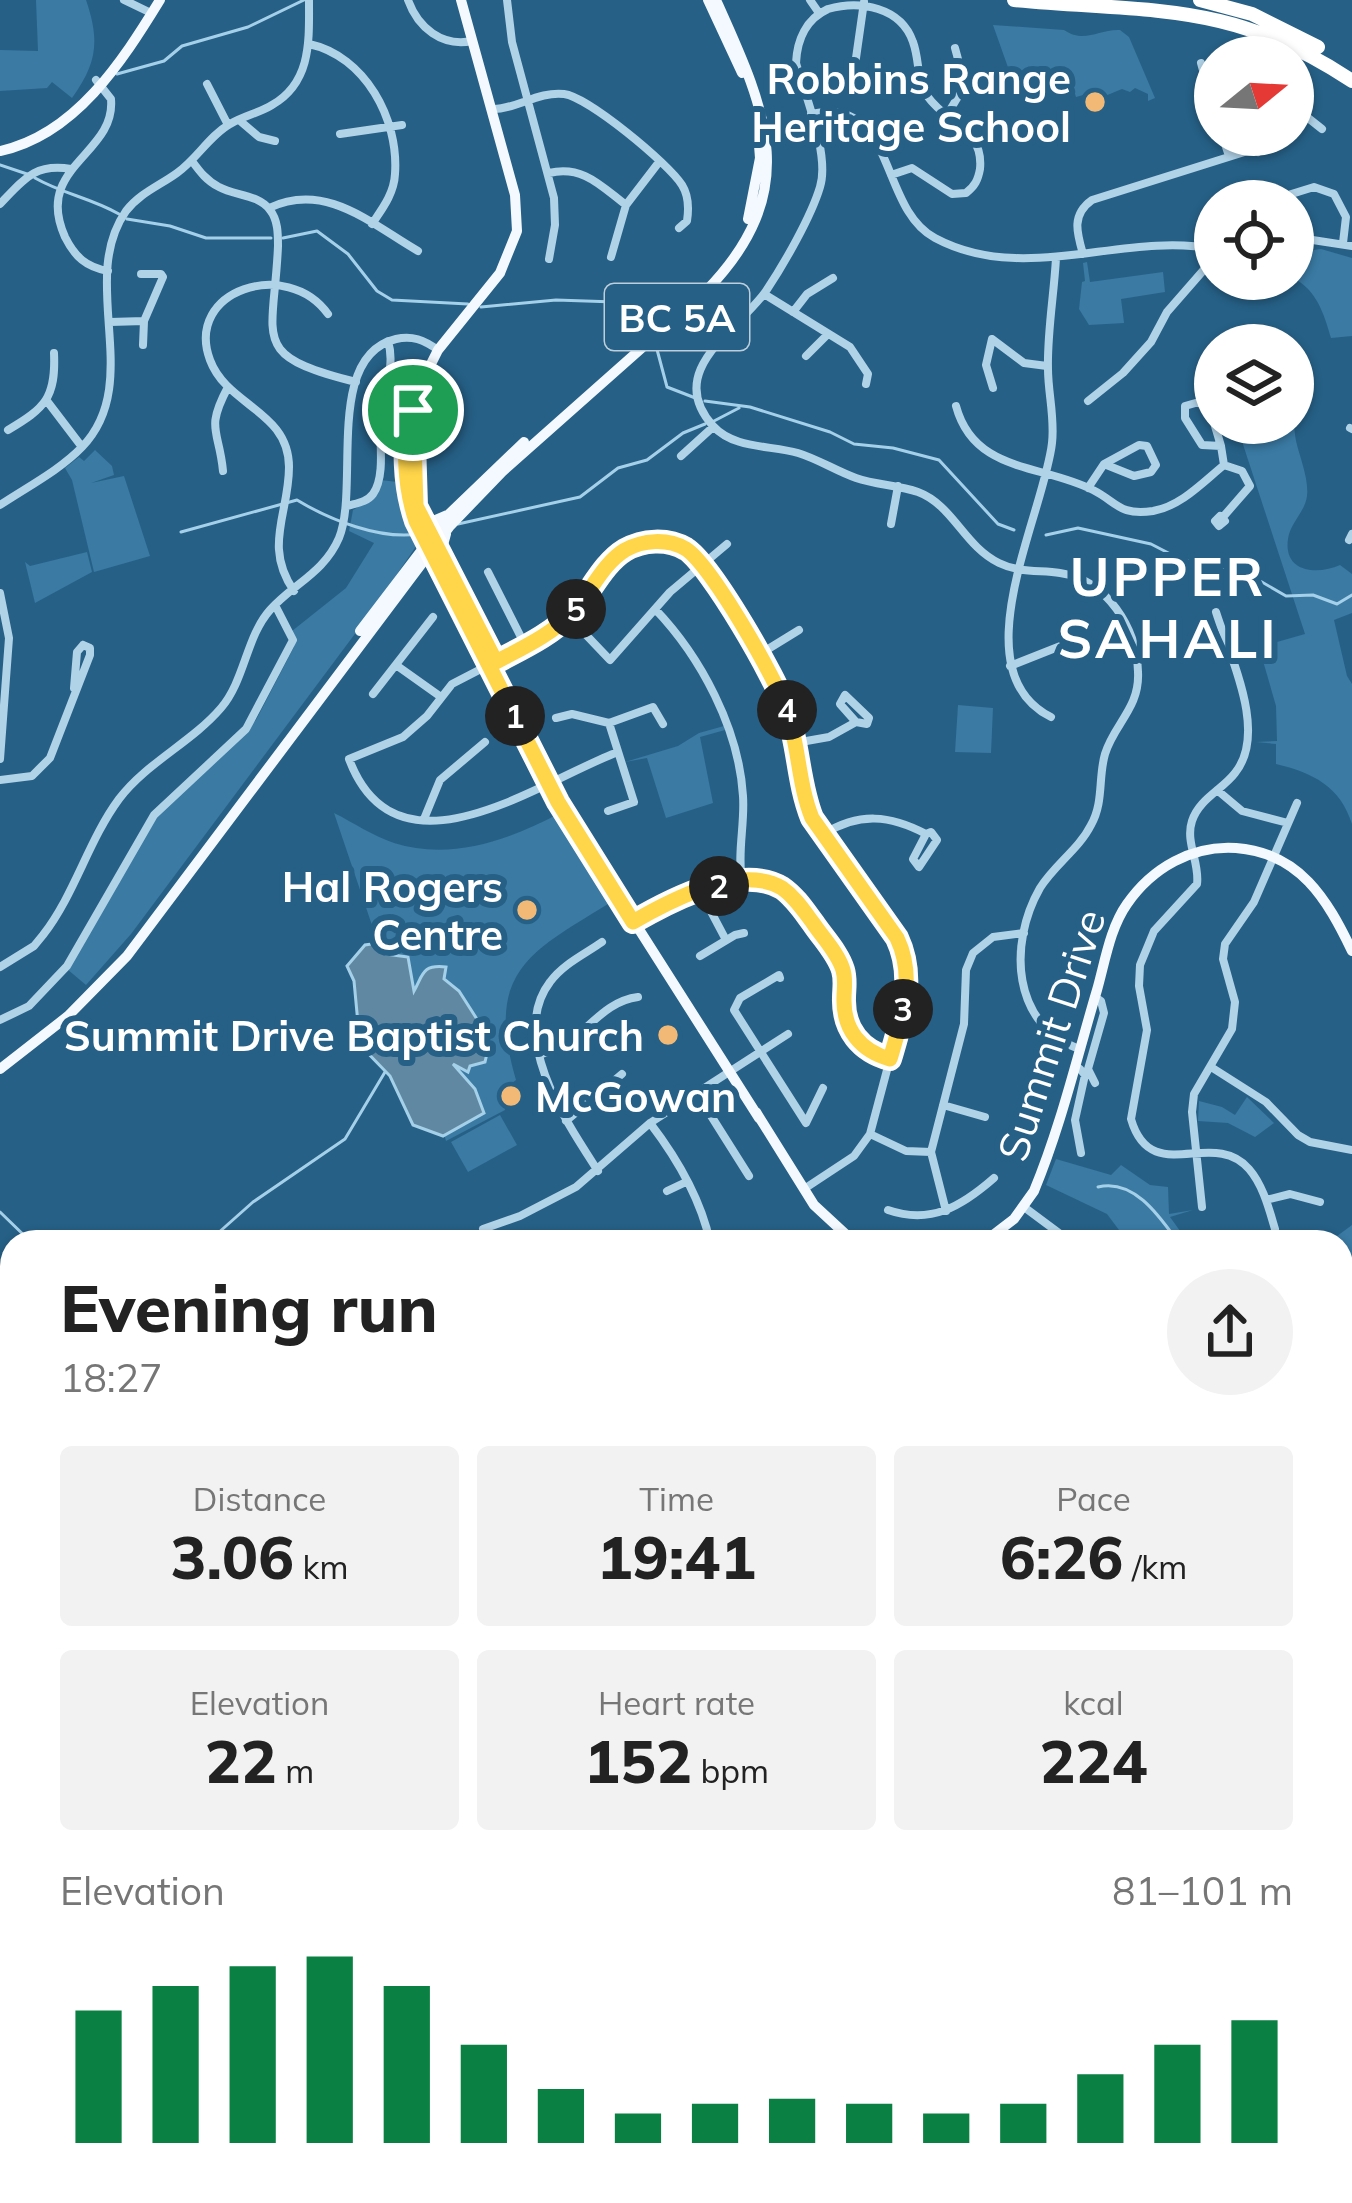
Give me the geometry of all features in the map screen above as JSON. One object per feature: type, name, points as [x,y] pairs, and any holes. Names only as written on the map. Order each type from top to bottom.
[{"type":"highway","points":[[1014,0],[1204,11],[1275,36]]},
{"type":"highway","points":[[1200,0],[1274,22],[1352,70]]},
{"type":"highway","points":[[1314,57],[1352,81]]},
{"type":"highway","points":[[1314,61],[1352,92]]},
{"type":"main road","points":[[461,0],[515,195],[516,238],[500,274],[438,350],[413,410],[408,491],[551,783],[804,1189],[840,1230]]},
{"type":"main road","name":"BC 5A","points":[[0,1064],[64,1011],[122,952],[450,520],[706,290],[734,258],[750,232],[764,187],[767,138],[749,71],[712,0]]},
{"type":"main road","points":[[98,82],[141,6]]},
{"type":"main road","points":[[0,151],[49,132],[98,82],[141,6]]},
{"type":"main road","points":[[413,410],[416,506],[430,543]]},
{"type":"main road","points":[[416,506],[433,521],[450,520],[443,545],[446,571]]},
{"type":"main road","name":"BC 5A","points":[[0,1064],[68,1016],[127,956],[430,543]]},
{"type":"main road","points":[[409,577],[429,564],[446,571]]},
{"type":"main road","points":[[1195,852],[1238,848],[1274,856],[1300,872],[1322,895],[1352,951]]},
{"type":"main road","name":"Summit Drive","points":[[1003,1230],[1024,1207],[1045,1164],[1125,907],[1151,876],[1195,852]]},
{"type":"street","points":[[0,505],[82,447],[98,426],[110,386],[111,246],[125,213],[142,195],[192,161],[228,125],[268,107],[292,88],[302,75],[309,44],[309,0]]},
{"type":"street","points":[[409,0],[430,33],[459,43],[472,41]]},
{"type":"street","points":[[507,0],[512,42],[556,212],[549,259]]},
{"type":"street","points":[[810,0],[819,13]]},
{"type":"street","points":[[891,175],[912,168],[952,194],[971,189],[979,174],[979,146],[925,93],[906,29],[883,7],[847,2],[819,13],[797,49],[796,63],[821,156],[821,186],[764,294],[704,361],[699,397],[713,427],[741,443],[793,452],[853,477],[898,486],[940,505],[974,547],[1020,571],[1064,574],[1100,590],[1125,624],[1138,669],[1132,711],[1103,759],[1094,820],[1042,886],[1024,933],[1024,987],[1036,1020],[1046,1032],[1079,1049]]},
{"type":"street","points":[[856,58],[864,2]]},
{"type":"street","points":[[309,44],[332,52],[361,73],[374,90],[388,128],[395,176],[392,191],[372,224]]},
{"type":"street","points":[[947,115],[965,86],[955,48]]},
{"type":"street","points":[[98,82],[111,99],[109,125],[71,169],[59,200],[62,229],[73,253],[92,268],[108,271]]},
{"type":"street","points":[[207,84],[228,125]]},
{"type":"street","points":[[491,109],[557,93],[586,101],[659,162],[685,191],[687,221],[679,228]]},
{"type":"street","points":[[810,114],[836,110],[852,115],[871,134],[910,214],[935,238],[1000,258],[1057,258],[1163,242],[1194,249]]},
{"type":"street","points":[[239,119],[259,137],[274,141]]},
{"type":"street","points":[[1314,123],[1322,129]]},
{"type":"street","points":[[340,134],[402,124]]},
{"type":"street","points":[[1083,254],[1076,227],[1086,204],[1228,156]]},
{"type":"street","points":[[192,161],[217,186],[269,208],[278,230],[272,327],[280,350],[309,370],[356,382]]},
{"type":"street","points":[[611,257],[626,206],[659,162]]},
{"type":"street","points":[[0,204],[35,170],[71,169]]},
{"type":"street","points":[[549,173],[584,174],[626,206]]},
{"type":"street","points":[[1314,187],[1334,194],[1346,217],[1348,244],[1314,240]]},
{"type":"street","points":[[269,208],[297,199],[322,199],[345,207],[418,251]]},
{"type":"street","points":[[1051,717],[1039,710],[1010,666],[1007,631],[1053,429],[1047,366],[1057,258]]},
{"type":"street","points":[[141,274],[163,277],[144,321],[142,345]]},
{"type":"street","points":[[793,312],[807,294],[833,278]]},
{"type":"street","points":[[1088,401],[1151,342],[1167,312],[1194,279]]},
{"type":"street","points":[[294,591],[277,554],[290,470],[283,435],[272,420],[218,378],[206,349],[214,314],[243,289],[274,284],[299,288],[328,314]]},
{"type":"street","points":[[764,294],[850,347],[868,374],[866,384]]},
{"type":"street","points":[[110,322],[144,321]]},
{"type":"street","points":[[806,356],[827,335]]},
{"type":"street","points":[[0,967],[34,946],[52,924],[122,794],[222,706],[261,622],[329,556],[339,539],[346,506],[348,420],[356,382],[372,352],[388,341],[413,338],[438,350]]},
{"type":"street","points":[[994,388],[986,365],[992,339],[1024,363],[1047,366]]},
{"type":"street","points":[[346,506],[375,492],[381,413],[393,357],[388,341]]},
{"type":"street","points":[[8,430],[47,401],[55,374],[54,352]]},
{"type":"street","points":[[223,471],[213,432],[228,386]]},
{"type":"street","points":[[47,401],[82,447]]},
{"type":"street","points":[[1221,446],[1202,446],[1185,418],[1186,406],[1199,402],[1209,406],[1221,446],[1224,465]]},
{"type":"street","points":[[956,406],[980,447],[1008,464],[1088,488],[1114,507],[1152,511],[1180,501],[1224,465]]},
{"type":"street","points":[[681,455],[713,427]]},
{"type":"street","points":[[1088,488],[1104,464],[1139,445],[1147,446],[1156,461],[1151,472],[1139,476],[1104,464]]},
{"type":"street","points":[[1223,517],[1250,486],[1242,472],[1224,465]]},
{"type":"street","points":[[891,524],[898,486]]},
{"type":"street","points":[[618,752],[514,802],[471,816],[424,820],[378,803],[356,779],[349,759],[404,737],[452,684],[526,647],[569,617],[612,561],[630,548],[659,541],[674,544],[702,565],[760,654],[786,707],[805,800],[905,955],[908,991],[871,1134],[854,1156],[804,1189]]},
{"type":"street","points":[[569,617],[610,661],[655,609],[728,544]]},
{"type":"street","points":[[488,572],[526,647]]},
{"type":"street","points":[[0,593],[9,638],[0,759]]},
{"type":"street","points":[[0,1020],[29,1006],[60,975],[154,815],[246,729],[293,640],[275,605]]},
{"type":"street","points":[[655,609],[686,651],[729,727],[743,790],[742,881]]},
{"type":"street","points":[[1216,612],[1250,733],[1243,760],[1203,802],[1190,825],[1197,884],[1154,932],[1140,965],[1138,986],[1147,1030],[1131,1119],[1135,1132],[1156,1152],[1214,1151],[1240,1160],[1252,1171],[1275,1229]]},
{"type":"street","points":[[373,694],[433,617]]},
{"type":"street","points":[[760,654],[799,630]]},
{"type":"street","points":[[1010,666],[1063,645]]},
{"type":"street","points":[[0,780],[20,781],[50,758],[91,655],[87,646],[78,649],[70,703]]},
{"type":"street","points":[[396,665],[441,697]]},
{"type":"street","points":[[556,718],[572,714],[609,723],[653,707],[663,724]]},
{"type":"street","points":[[795,743],[829,737],[856,722]]},
{"type":"street","points":[[608,812],[634,802],[609,723]]},
{"type":"street","points":[[424,820],[440,780],[485,742]]},
{"type":"street","points":[[1217,790],[1234,808],[1288,823]]},
{"type":"street","points":[[1202,1208],[1192,1112],[1194,1094],[1232,1029],[1235,1014],[1223,959],[1225,944],[1254,902],[1297,803]]},
{"type":"street","points":[[824,835],[846,821],[868,817],[926,834]]},
{"type":"street","points":[[635,921],[699,889],[758,880],[780,887],[800,905],[844,972],[844,1012],[850,1031],[863,1047],[890,1059]]},
{"type":"street","points":[[699,889],[726,940]]},
{"type":"street","points":[[946,1211],[931,1152],[964,1024],[964,979],[969,962],[993,937],[1024,933]]},
{"type":"street","points":[[700,956],[744,934]]},
{"type":"street","points":[[598,1171],[548,1088],[536,1025],[538,1004],[548,983],[602,942]]},
{"type":"street","points":[[780,978],[735,1004],[734,1010],[806,1123],[823,1088]]},
{"type":"street","points":[[541,1054],[564,1048],[609,1008],[638,997]]},
{"type":"street","points":[[1095,997],[1102,1001],[1104,1012],[1088,1069],[1095,1083]]},
{"type":"street","points":[[483,1229],[544,1205],[598,1171],[650,1123],[788,1034]]},
{"type":"street","points":[[1074,1067],[1085,1075],[1075,1120],[1081,1153]]},
{"type":"street","points":[[1211,1067],[1266,1102],[1298,1136],[1352,1150]]},
{"type":"street","points":[[566,1121],[622,1073]]},
{"type":"street","points":[[696,1092],[749,1176]]},
{"type":"street","points":[[943,1105],[985,1117]]},
{"type":"street","points":[[650,1123],[669,1148],[705,1230]]},
{"type":"street","points":[[871,1134],[906,1151],[931,1152]]},
{"type":"street","points":[[888,1210],[918,1215],[946,1211],[994,1178]]},
{"type":"street","points":[[667,1191],[686,1181]]},
{"type":"street","points":[[1266,1200],[1290,1194],[1320,1202]]},
{"type":"street","points":[[1024,1207],[1055,1230]]},
{"type":"shaded area","points":[[36,0],[86,0],[94,51],[72,98],[52,82],[47,88],[0,91],[0,50],[38,51]]},
{"type":"shaded area","points":[[993,25],[1064,30],[1079,36],[1120,30],[1129,37],[1155,98],[1148,101],[1148,94],[1135,88],[1076,97],[1070,78],[1010,73]]},
{"type":"shaded area","points":[[1314,250],[1352,258],[1352,336],[1331,338],[1314,296]]},
{"type":"shaded area","points":[[1087,262],[1090,282],[1163,272],[1165,292],[1121,299],[1124,323],[1089,325],[1079,309],[1083,263]]},
{"type":"shaded area","points":[[1243,444],[1298,444],[1307,496],[1289,533],[1291,559],[1313,570],[1340,565],[1352,574],[1352,613],[1334,620],[1352,684],[1352,824],[1332,791],[1313,777],[1276,764],[1276,744],[1256,742],[1277,741],[1276,706],[1259,647],[1305,634]]},
{"type":"shaded area","points":[[95,450],[112,466],[114,475],[91,483],[124,476],[150,556],[94,572],[65,468],[79,457],[84,461]]},
{"type":"shaded area","points":[[380,480],[407,483],[421,539],[131,934],[86,985],[67,969],[158,815],[256,720],[294,647],[292,631],[346,588],[374,543],[349,531],[353,510],[365,503]]},
{"type":"shaded area","points":[[87,552],[92,572],[35,603],[25,562],[30,566]]},
{"type":"shaded area","points":[[958,705],[993,708],[991,753],[955,752]]},
{"type":"shaded area","points":[[724,726],[725,730],[700,737],[713,803],[666,818],[647,758],[625,762]]},
{"type":"shaded area","points":[[334,813],[394,843],[436,850],[479,845],[558,814],[613,901],[537,951],[511,989],[506,1013],[516,1080],[507,1087],[513,1086],[518,1102],[509,1106],[502,1090],[505,1110],[446,1141],[444,1134],[484,1112],[475,1089],[453,1064],[468,1072],[470,1066],[485,1062],[488,1049],[482,1027],[459,991],[444,979],[446,967],[431,966],[414,991],[408,957],[386,954],[378,943]]},
{"type":"shaded area","points":[[378,943],[386,954],[408,957],[414,991],[428,969],[446,967],[444,979],[459,991],[482,1027],[488,1049],[485,1062],[470,1066],[468,1072],[453,1064],[475,1089],[484,1113],[443,1136],[413,1125],[390,1076],[360,1045],[354,981],[347,966],[365,945]]},
{"type":"shaded area","points":[[1247,1097],[1274,1123],[1255,1137],[1228,1123],[1198,1121],[1199,1101],[1235,1115]]},
{"type":"shaded area","points":[[500,1115],[517,1145],[468,1172],[451,1142]]},
{"type":"shaded area","points":[[1056,1159],[1111,1175],[1121,1165],[1150,1185],[1168,1187],[1169,1214],[1193,1210],[1170,1217],[1179,1230],[1119,1230],[1107,1214],[1046,1185]]},
{"type":"waterway","points":[[117,74],[164,61],[182,46],[248,27],[304,0]]},
{"type":"waterway","points":[[0,165],[27,174]]},
{"type":"waterway","points":[[35,178],[119,214]]},
{"type":"waterway","points":[[127,219],[206,238],[271,238]]},
{"type":"waterway","points":[[283,238],[317,231],[348,254],[377,291],[392,300],[468,304]]},
{"type":"waterway","points":[[481,307],[556,300],[645,303],[651,324]]},
{"type":"waterway","points":[[655,342],[667,387],[698,399]]},
{"type":"waterway","points":[[705,401],[750,407],[854,444],[939,460],[998,524],[1014,530]]},
{"type":"waterway","points":[[714,421],[739,408]]},
{"type":"waterway","points":[[458,524],[580,497],[618,468],[647,460],[683,433],[705,424]]},
{"type":"waterway","points":[[181,532],[297,500],[356,527],[419,534]]},
{"type":"waterway","points":[[1046,535],[1078,528],[1151,544],[1180,559],[1243,571],[1286,596],[1313,595],[1337,604],[1352,595]]},
{"type":"waterway","points":[[222,1230],[253,1202],[345,1139],[385,1072]]},
{"type":"waterway","points":[[1098,1187],[1123,1188],[1134,1194],[1169,1230]]},
{"type":"waterway","points":[[0,1212],[19,1230]]},
{"type":"place","name":"Robbins Range Heritage School","points":[[1095,102]]},
{"type":"place","name":"Hal Rogers Centre","points":[[527,910]]},
{"type":"place","name":"Summit Drive Baptist Church","points":[[668,1035]]},
{"type":"place","name":"McGowan","points":[[511,1096]]},
{"type":"district","name":"UPPER SAHALI","points":[[1168,607]]},
{"type":"route","points":[[413,410],[416,506],[496,662],[569,617],[612,561],[630,548],[659,541],[674,544],[702,565],[778,688],[812,818],[905,955],[908,991],[890,1059],[863,1047],[850,1031],[844,1012],[844,972],[837,957],[800,905],[780,887],[758,880],[699,889],[633,922],[558,802],[416,521],[408,481],[413,410]]}]
